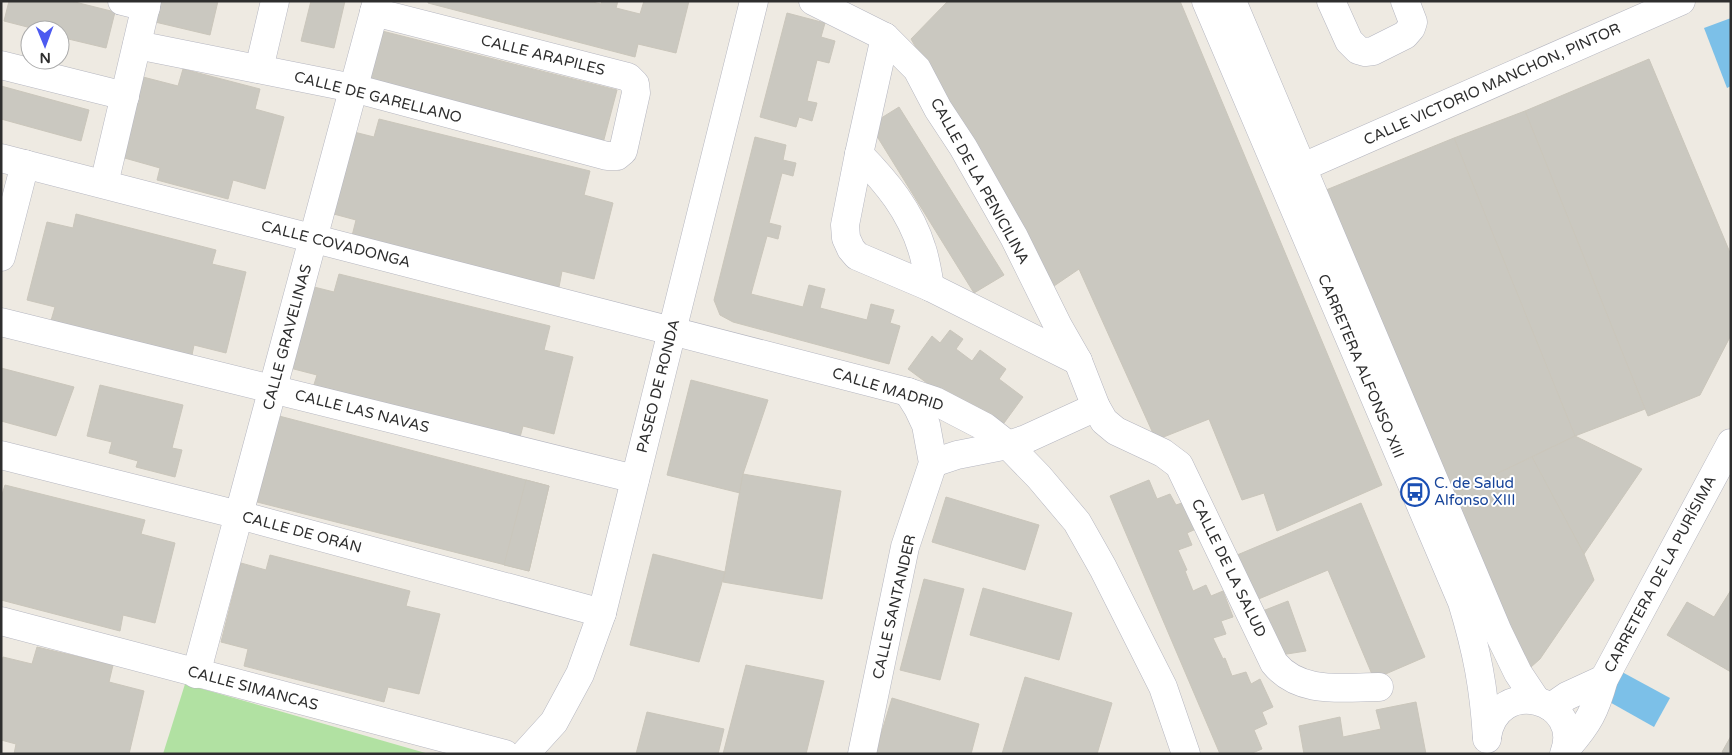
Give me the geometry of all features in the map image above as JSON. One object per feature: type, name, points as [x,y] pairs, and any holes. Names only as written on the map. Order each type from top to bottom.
[{"type":"street","points":[[259,69],[275,1]]},
{"type":"street","name":"PASEO DE RONDA","points":[[525,754],[554,722],[580,674],[602,614],[754,1]]},
{"type":"street","name":"CALLE DE LA PENICILINA","points":[[813,1],[885,37],[917,69],[938,109],[963,147],[1014,237],[1058,326],[1078,361],[1096,407]]},
{"type":"street","name":"CARRETERA ALFONSO XIII","points":[[1206,1],[1462,602],[1475,645],[1481,676],[1489,746]]},
{"type":"street","name":"CARRETERA ALFONSO XIII","points":[[1232,1],[1498,632],[1518,673],[1543,703],[1559,714],[1565,725],[1567,737],[1565,751]]},
{"type":"street","points":[[1331,1],[1349,41],[1358,50],[1365,52],[1373,51],[1409,31],[1413,22],[1406,1]]},
{"type":"street","name":"CALLE VICTORIO MANCHON, PINTOR","points":[[1303,167],[1681,1]]},
{"type":"street","points":[[104,184],[137,45],[138,3]]},
{"type":"street","name":"CALLE GRAVELINAS","points":[[196,674],[375,7]]},
{"type":"street","name":"CALLE ARAPILES","points":[[375,7],[628,77],[635,84],[636,93],[623,151],[617,156]]},
{"type":"street","points":[[885,37],[845,225],[846,238],[851,249],[857,256],[930,287],[1078,361]]},
{"type":"street","name":"CALLE DE GARELLANO","points":[[137,45],[354,88],[607,156],[617,156]]},
{"type":"street","points":[[1,65],[125,96]]},
{"type":"street","points":[[859,154],[886,182],[907,214],[922,249],[930,287]]},
{"type":"street","points":[[1,256],[13,161]]},
{"type":"street","name":"CALLE COVADONGA","points":[[13,161],[672,331]]},
{"type":"street","name":"CALLE LAS NAVAS","points":[[1,322],[635,479]]},
{"type":"street","name":"CALLE MADRID","points":[[672,331],[935,400],[985,427],[1008,445],[1039,477],[1077,522],[1108,576],[1163,687],[1186,754]]},
{"type":"street","name":"CALLE SANTANDER","points":[[862,754],[905,547],[933,463],[926,425],[908,392]]},
{"type":"street","points":[[933,463],[957,455],[1008,445],[1026,439],[1096,407]]},
{"type":"street","name":"CALLE DE LA SALUD","points":[[1096,407],[1104,421],[1116,430],[1163,453],[1178,465],[1274,663],[1282,672],[1306,685],[1321,688],[1379,687]]},
{"type":"street","name":"CARRETERA DE LA PURÍSIMA","points":[[1565,751],[1584,728],[1597,705],[1604,679],[1731,443]]},
{"type":"street","name":"CALLE DE ORÁN","points":[[1,455],[239,515],[602,614]]},
{"type":"street","name":"CALLE SIMANCAS","points":[[1,621],[505,754]]},
{"type":"street","name":"CARRETERA DE LA PURÍSIMA","points":[[1543,703],[1567,696],[1604,679]]},
{"type":"street","points":[[1489,746],[1489,727],[1494,716],[1502,708],[1524,699],[1543,703]]},
{"type":"green space","points":[[185,684],[429,754],[163,754]]},
{"type":"water","points":[[1731,18],[1731,86],[1727,88],[1704,28]]},
{"type":"water","points":[[1622,672],[1670,698],[1654,727],[1606,700]]},
{"type":"building","points":[[9,1],[71,1],[115,12],[106,48],[70,39],[70,20],[20,20],[20,25],[4,21]]},
{"type":"building","points":[[160,1],[218,1],[210,35],[155,22]]},
{"type":"building","points":[[311,1],[345,1],[334,48],[301,41]]},
{"type":"building","points":[[428,1],[588,1],[601,4],[602,1],[618,1],[616,8],[640,14],[644,1],[689,1],[676,53],[638,44],[635,57],[428,3]]},
{"type":"building","points":[[948,1],[1180,1],[1382,485],[1277,531],[1264,493],[1242,500],[1209,419],[1156,440],[1079,269],[1054,286],[911,39]]},
{"type":"building","points":[[787,13],[825,23],[821,37],[835,41],[829,63],[817,60],[807,101],[817,103],[812,121],[799,117],[796,127],[760,117]]},
{"type":"building","points":[[378,30],[617,90],[602,147],[363,87]]},
{"type":"building","points":[[1649,59],[1731,255],[1731,335],[1700,395],[1648,416],[1525,111]]},
{"type":"building","points":[[183,69],[260,89],[255,109],[284,117],[265,189],[233,180],[228,199],[157,180],[160,168],[121,157],[143,77],[178,86]]},
{"type":"building","points":[[1,86],[89,110],[81,141],[1,119]]},
{"type":"building","points":[[899,107],[1004,275],[974,293],[870,125]]},
{"type":"building","points":[[1525,111],[1645,409],[1575,436],[1454,138]]},
{"type":"building","points":[[379,119],[590,171],[584,195],[613,203],[594,279],[562,271],[559,287],[352,236],[356,220],[330,213],[350,131],[374,137]]},
{"type":"building","points":[[755,137],[786,145],[783,160],[796,163],[793,176],[782,173],[769,223],[781,226],[778,239],[767,236],[751,294],[803,307],[809,285],[825,289],[820,308],[867,320],[871,304],[894,310],[890,323],[900,326],[889,364],[733,322],[720,315],[714,300]]},
{"type":"building","points":[[1454,138],[1575,436],[1452,495],[1326,190]]},
{"type":"building","points":[[76,214],[216,250],[212,264],[246,272],[226,353],[194,345],[191,360],[50,324],[55,307],[27,300],[47,222],[73,228]]},
{"type":"building","points":[[339,274],[550,326],[544,350],[573,357],[554,434],[523,426],[519,441],[312,391],[317,375],[290,368],[310,286],[334,292]]},
{"type":"building","points":[[950,330],[963,339],[956,349],[972,361],[980,350],[1006,369],[999,379],[1023,397],[996,434],[908,369],[932,336],[940,343]]},
{"type":"building","points":[[1,368],[74,387],[56,436],[1,421]]},
{"type":"building","points":[[691,380],[768,400],[743,474],[740,493],[667,475]]},
{"type":"building","points":[[100,385],[183,405],[172,448],[182,450],[175,477],[136,467],[138,461],[109,453],[112,442],[87,436]]},
{"type":"building","points":[[279,416],[549,486],[529,571],[257,502]]},
{"type":"building","points":[[1575,436],[1642,469],[1584,554],[1532,457]]},
{"type":"building","points":[[1532,457],[1584,554],[1594,580],[1540,659],[1531,667],[1517,667],[1452,495]]},
{"type":"building","points":[[743,474],[841,491],[822,599],[723,582]]},
{"type":"building","points":[[526,480],[549,486],[529,571],[504,565]]},
{"type":"building","points":[[1149,480],[1157,499],[1170,494],[1176,505],[1185,502],[1196,529],[1187,533],[1192,545],[1178,550],[1187,570],[1185,571],[1193,591],[1206,585],[1211,596],[1223,591],[1233,617],[1221,621],[1226,634],[1213,638],[1223,659],[1225,658],[1232,676],[1246,672],[1251,684],[1260,679],[1273,707],[1262,712],[1267,724],[1254,730],[1262,749],[1250,754],[1220,754],[1110,496]]},
{"type":"building","points":[[5,485],[145,520],[141,534],[175,543],[155,623],[123,615],[120,631],[1,600],[1,498]]},
{"type":"building","points":[[946,497],[1039,525],[1025,570],[932,542]]},
{"type":"building","points":[[1361,503],[1425,657],[1374,679],[1328,570],[1249,603],[1230,558]]},
{"type":"building","points":[[653,554],[725,572],[699,662],[630,645]]},
{"type":"building","points":[[270,555],[410,591],[406,606],[440,614],[419,694],[388,687],[384,702],[244,666],[248,649],[221,642],[241,563],[266,570]]},
{"type":"building","points":[[924,579],[964,589],[940,680],[900,670]]},
{"type":"building","points":[[983,588],[1072,613],[1059,660],[970,635]]},
{"type":"building","points":[[1731,590],[1731,672],[1667,635],[1687,602],[1714,617]]},
{"type":"building","points":[[1288,601],[1306,651],[1274,656],[1255,614]]},
{"type":"building","points":[[37,647],[113,665],[109,682],[144,691],[129,754],[14,754],[16,744],[1,740],[1,665],[3,657],[32,664]]},
{"type":"building","points":[[746,665],[824,681],[806,754],[723,754]]},
{"type":"building","points":[[1025,677],[1112,703],[1097,754],[1002,754]]},
{"type":"building","points":[[892,698],[979,724],[971,754],[875,754]]},
{"type":"building","points":[[1416,702],[1426,754],[1304,754],[1299,726],[1340,717],[1343,737],[1381,729],[1376,710]]},
{"type":"building","points":[[647,712],[724,729],[718,754],[636,754]]},
{"type":"building","points":[[1731,736],[1731,754],[1726,754],[1722,752]]},
{"type":"place","name":"C. de Salud Alfonso XIII","points":[[1415,492]]}]
